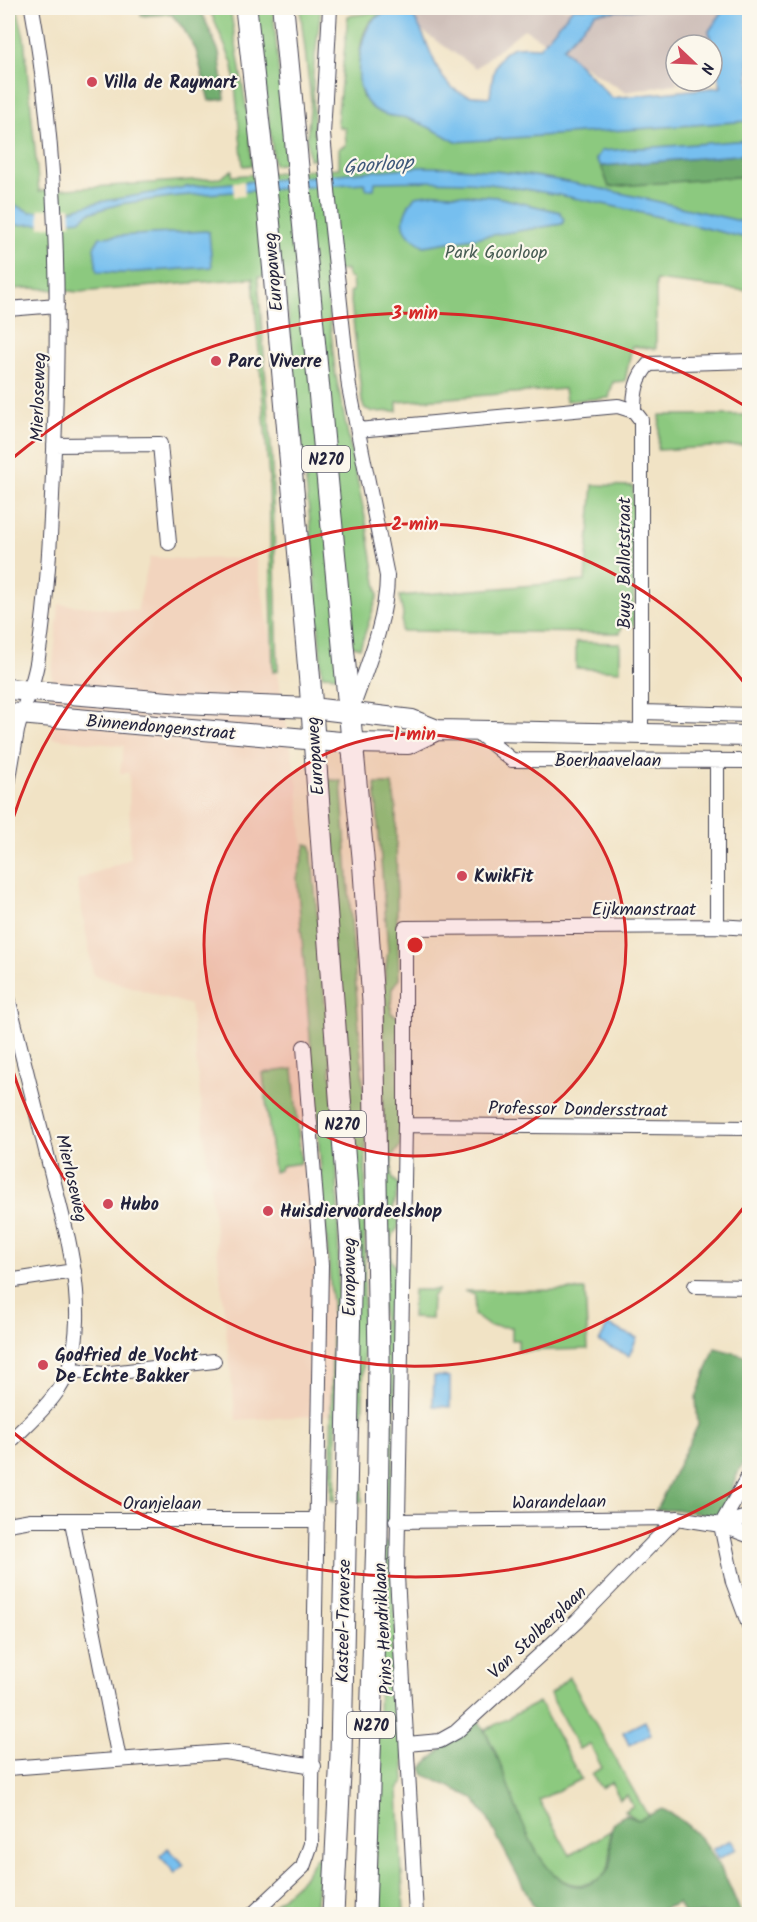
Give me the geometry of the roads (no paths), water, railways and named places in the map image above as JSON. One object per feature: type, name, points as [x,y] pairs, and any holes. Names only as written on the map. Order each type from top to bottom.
[{"type":"main road","name":"Europaweg","points":[[246,8],[268,206],[315,741],[351,1247],[344,1507]]},
{"type":"main road","name":"Europaweg","points":[[284,8],[363,857],[373,1002],[379,1360],[377,1536]]},
{"type":"main road","name":"Binnendongenstraat","points":[[8,689],[181,703],[312,708],[350,714]]},
{"type":"main road","name":"Binnendongenstraat","points":[[15,714],[352,743]]},
{"type":"main road","name":"Boerhaavelaan","points":[[350,714],[412,720],[437,730],[750,736]]},
{"type":"main road","name":"Boerhaavelaan","points":[[352,743],[408,744],[437,730]]},
{"type":"main road","name":"Kasteel-Traverse","points":[[333,1914],[341,1754],[344,1507]]},
{"type":"main road","name":"Kasteel-Traverse","points":[[365,1914],[377,1536]]},
{"type":"street","name":"Mierloseweg","points":[[8,784],[15,714],[30,691],[38,658],[48,578],[54,445],[56,236],[41,59],[32,8]]},
{"type":"street","name":"Europaweg","points":[[330,8],[323,134],[329,201],[349,387],[387,576],[387,595],[350,714]]},
{"type":"street","points":[[8,309],[57,305]]},
{"type":"street","points":[[358,430],[618,406],[634,411],[634,390],[640,373],[649,364],[750,361]]},
{"type":"street","name":"Buys Ballotstraat","points":[[634,411],[641,420],[642,735]]},
{"type":"street","points":[[54,445],[160,444],[169,543]]},
{"type":"street","points":[[642,712],[750,715]]},
{"type":"street","name":"Boerhaavelaan","points":[[476,731],[512,760],[750,761]]},
{"type":"street","name":"Eijkmanstraat","points":[[405,1125],[405,928],[717,926],[717,761]]},
{"type":"street","points":[[717,926],[750,928]]},
{"type":"street","name":"Mierloseweg","points":[[8,998],[74,1271],[77,1307],[68,1369],[54,1396],[8,1444]]},
{"type":"street","name":"Europaweg","points":[[253,1914],[303,1867],[311,1844],[315,1766],[321,1265],[304,1047]]},
{"type":"street","points":[[396,1521],[405,1125]]},
{"type":"street","name":"Professor Dondersstraat","points":[[405,1125],[750,1128]]},
{"type":"street","points":[[8,1281],[74,1271]]},
{"type":"street","points":[[695,1286],[750,1287]]},
{"type":"street","points":[[68,1369],[102,1374],[214,1361]]},
{"type":"street","points":[[750,1473],[721,1525],[733,1582],[750,1628]]},
{"type":"street","name":"Warandelaan","points":[[721,1525],[750,1515]]},
{"type":"street","name":"Warandelaan","points":[[396,1521],[677,1518],[721,1525],[750,1536]]},
{"type":"street","name":"Van Stolberglaan","points":[[407,1744],[440,1741],[456,1732],[577,1621],[677,1518]]},
{"type":"street","name":"Oranjelaan","points":[[8,1524],[31,1520],[72,1522],[317,1521]]},
{"type":"street","name":"Prins Hendriklaan","points":[[396,1521],[416,1914]]},
{"type":"street","points":[[72,1522],[119,1759]]},
{"type":"street","points":[[8,1768],[225,1752],[315,1766]]},
{"type":"water","points":[[573,8],[652,8],[596,13],[563,48],[612,98],[664,93],[724,93],[724,33],[709,33],[709,31],[725,8],[749,8],[749,121],[456,142],[404,117],[387,115],[376,110],[368,103],[360,85],[359,63],[366,32],[378,16],[391,12],[407,10],[415,19],[446,81],[455,90],[467,95],[490,97],[497,62],[506,51],[522,46],[540,47]]},
{"type":"water","points":[[749,140],[749,154],[601,166],[596,159],[601,151]]},
{"type":"water","points":[[420,167],[503,172],[627,194],[749,223],[750,239],[548,193],[455,181],[375,182],[374,189],[367,189],[364,183],[178,196],[120,204],[89,213],[80,220],[17,225],[8,220],[8,202],[30,212],[70,210],[99,202],[186,187]]},
{"type":"water","points":[[436,193],[497,197],[560,212],[564,220],[562,224],[424,246],[406,230],[404,218],[415,196]]},
{"type":"water","points":[[209,232],[212,267],[123,273],[97,272],[94,247],[100,237]]},
{"type":"water","points":[[608,1325],[637,1338],[629,1356],[599,1342]]},
{"type":"water","points":[[434,1376],[450,1377],[450,1407],[433,1406]]},
{"type":"water","points":[[645,1721],[651,1734],[629,1745],[623,1732]]},
{"type":"water","points":[[731,1840],[736,1849],[718,1859],[713,1849]]},
{"type":"water","points":[[168,1848],[184,1865],[175,1873],[160,1856]]},
{"type":"place","name":"Villa de Raymart","points":[[92,82]]},
{"type":"place","name":"Parc Viverre","points":[[216,361]]},
{"type":"place","name":"KwikFit","points":[[462,876]]},
{"type":"place","name":"Hubo","points":[[108,1204]]},
{"type":"place","name":"Huisdiervoordeelshop","points":[[268,1211]]},
{"type":"place","name":"Godfried de Vocht De Echte Bakker","points":[[43,1365]]},
{"type":"water label","name":"Goorloop","points":[[378,164]]},
{"type":"park label","name":"Park Goorloop","points":[[496,252]]}]
